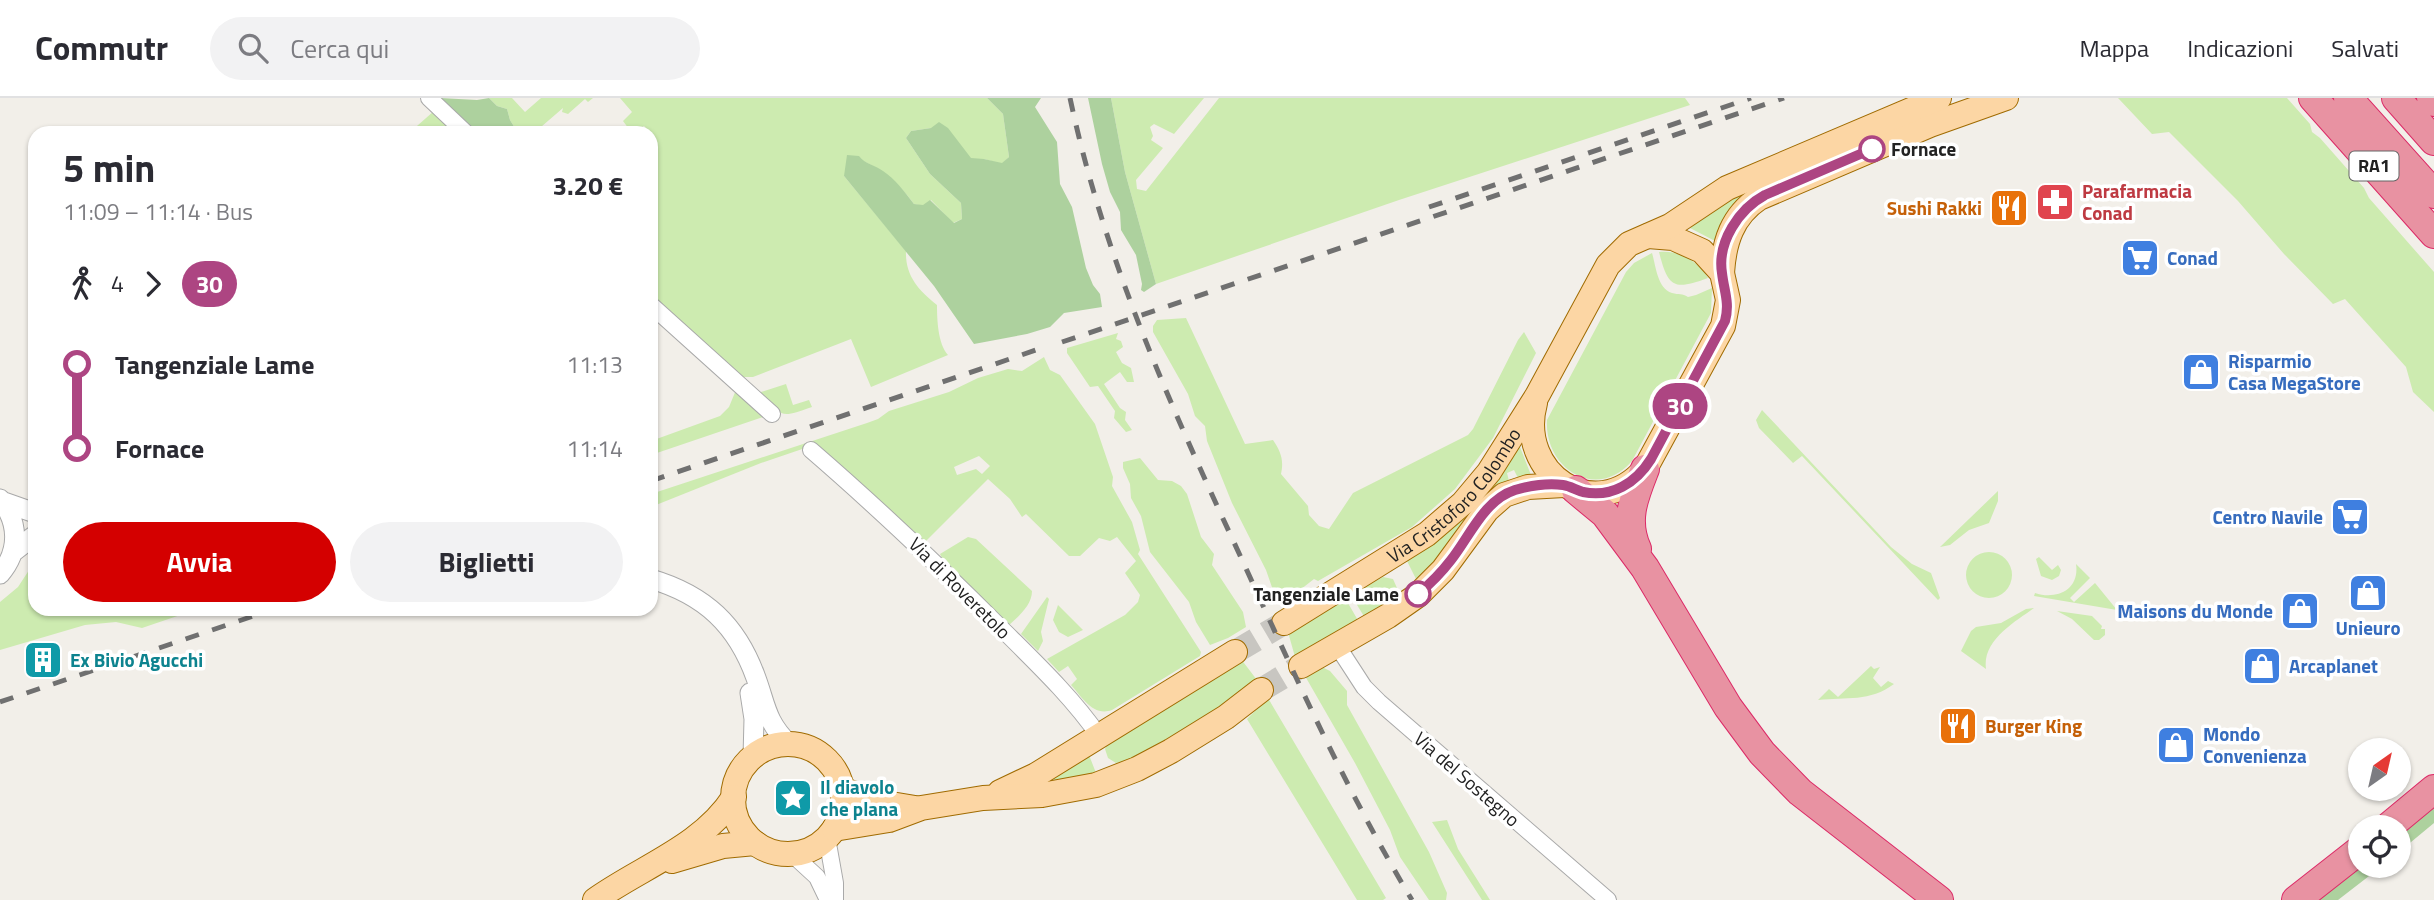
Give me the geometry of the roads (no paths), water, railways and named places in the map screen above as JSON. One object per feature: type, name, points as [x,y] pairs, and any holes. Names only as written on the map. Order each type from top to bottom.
[{"type":"highway","name":"RA1","points":[[2313,98],[2431,231]]},
{"type":"highway","points":[[2348,98],[2434,194]]},
{"type":"highway","points":[[2396,98],[2434,141]]},
{"type":"highway","points":[[1645,469],[1630,518],[1633,539],[1645,568]]},
{"type":"highway","points":[[1570,487],[1605,514],[1645,568],[1728,707],[1762,753],[1800,792],[1939,900]]},
{"type":"highway","points":[[2403,815],[2434,789]]},
{"type":"highway","points":[[2296,900],[2348,859]]},
{"type":"main road","name":"Via Cristoforo Colombo","points":[[1284,623],[1415,543],[1454,512],[1485,478],[1537,396],[1608,265],[1623,249],[1670,226],[1735,184],[1940,98]]},
{"type":"main road","name":"Via Cristoforo Colombo","points":[[1301,666],[1338,647],[1399,609],[1431,583],[1486,510],[1498,499],[1528,487],[1570,487],[1594,493],[1612,491],[1629,484],[1645,469],[1725,321],[1728,300],[1722,273],[1724,247],[1742,212],[1759,198],[1930,125],[2006,98]]},
{"type":"main road","points":[[1645,237],[1665,236],[1687,242],[1707,255],[1722,273]]},
{"type":"main road","name":"Via Cristoforo Colombo","points":[[1537,396],[1532,421],[1534,446],[1543,465],[1570,487]]},
{"type":"main road","points":[[983,798],[1020,783],[1235,652]]},
{"type":"main road","points":[[830,833],[888,820],[921,808],[983,798],[1080,789],[1113,779],[1171,751],[1226,717],[1262,690]]},
{"type":"main road","points":[[642,873],[723,846],[755,843],[776,852],[792,854],[814,848],[830,833],[842,807],[842,789],[835,771],[821,755],[809,748],[789,744],[772,746],[753,757],[739,775],[734,797],[738,821],[755,843]]},
{"type":"main road","points":[[842,789],[879,802],[921,808]]},
{"type":"main road","points":[[595,900],[642,873],[708,827],[734,797]]},
{"type":"street","points":[[429,98],[459,126]]},
{"type":"street","points":[[658,311],[772,414]]},
{"type":"street","name":"Via di Roveretolo","points":[[811,450],[943,569],[1055,684],[1099,736]]},
{"type":"street","points":[[1,500],[28,510]]},
{"type":"street","points":[[1,500],[14,526],[12,554]]},
{"type":"street","points":[[0,574],[12,554],[28,541]]},
{"type":"street","points":[[658,581],[679,588],[702,601],[723,620],[755,676],[769,719],[789,744]]},
{"type":"street","name":"Via del Sostegno","points":[[1338,647],[1358,679],[1379,702],[1608,900]]},
{"type":"street","points":[[743,651],[754,719],[753,757]]},
{"type":"street","points":[[830,833],[835,900]]},
{"type":"street","points":[[792,854],[817,877],[828,900]]},
{"type":"tunnel","points":[[1235,652],[1284,623]]},
{"type":"tunnel","points":[[1261,690],[1301,666]]},
{"type":"railway","points":[[1070,98],[1102,219],[1167,393],[1323,734],[1412,900]]},
{"type":"railway","points":[[1429,207],[1751,98]]},
{"type":"railway","points":[[1062,342],[1784,98]]},
{"type":"railway","points":[[658,479],[1039,349]]},
{"type":"railway","points":[[0,702],[253,616]]},
{"type":"place","name":"Fornace","points":[[1872,149]]},
{"type":"place","name":"Parafarmacia Conad","points":[[2055,202]]},
{"type":"place","name":"Sushi Rakki","points":[[2009,208]]},
{"type":"place","name":"Conad","points":[[2140,258]]},
{"type":"place","name":"Risparmio Casa MegaStore","points":[[2201,372]]},
{"type":"place","name":"Centro Navile","points":[[2350,517]]},
{"type":"place","name":"Unieuro","points":[[2368,593]]},
{"type":"place","name":"Tangenziale Lame","points":[[1418,594]]},
{"type":"place","name":"Maisons du Monde","points":[[2300,611]]},
{"type":"place","name":"Ex Bivio Agucchi","points":[[43,660]]},
{"type":"place","name":"Arcaplanet","points":[[2262,666]]},
{"type":"place","name":"Burger King","points":[[1958,726]]},
{"type":"place","name":"Mondo Convenienza","points":[[2176,745]]},
{"type":"place","name":"Il diavolo che plana","points":[[793,798]]}]
